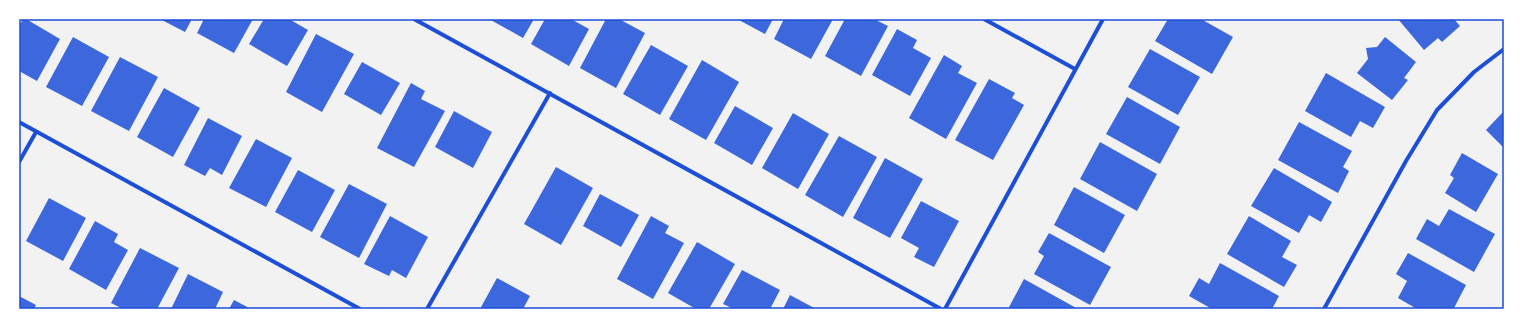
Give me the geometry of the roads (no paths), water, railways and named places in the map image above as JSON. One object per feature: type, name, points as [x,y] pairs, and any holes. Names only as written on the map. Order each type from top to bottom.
[{"type":"street","points":[[414,19],[941,309]]},
{"type":"street","points":[[984,19],[1075,69]]},
{"type":"street","points":[[945,309],[1103,19]]},
{"type":"street","points":[[1324,309],[1406,161],[1437,110],[1474,72],[1504,49]]},
{"type":"street","points":[[427,309],[550,94]]},
{"type":"street","points":[[19,122],[360,309]]},
{"type":"street","points":[[19,162],[36,132]]}]
